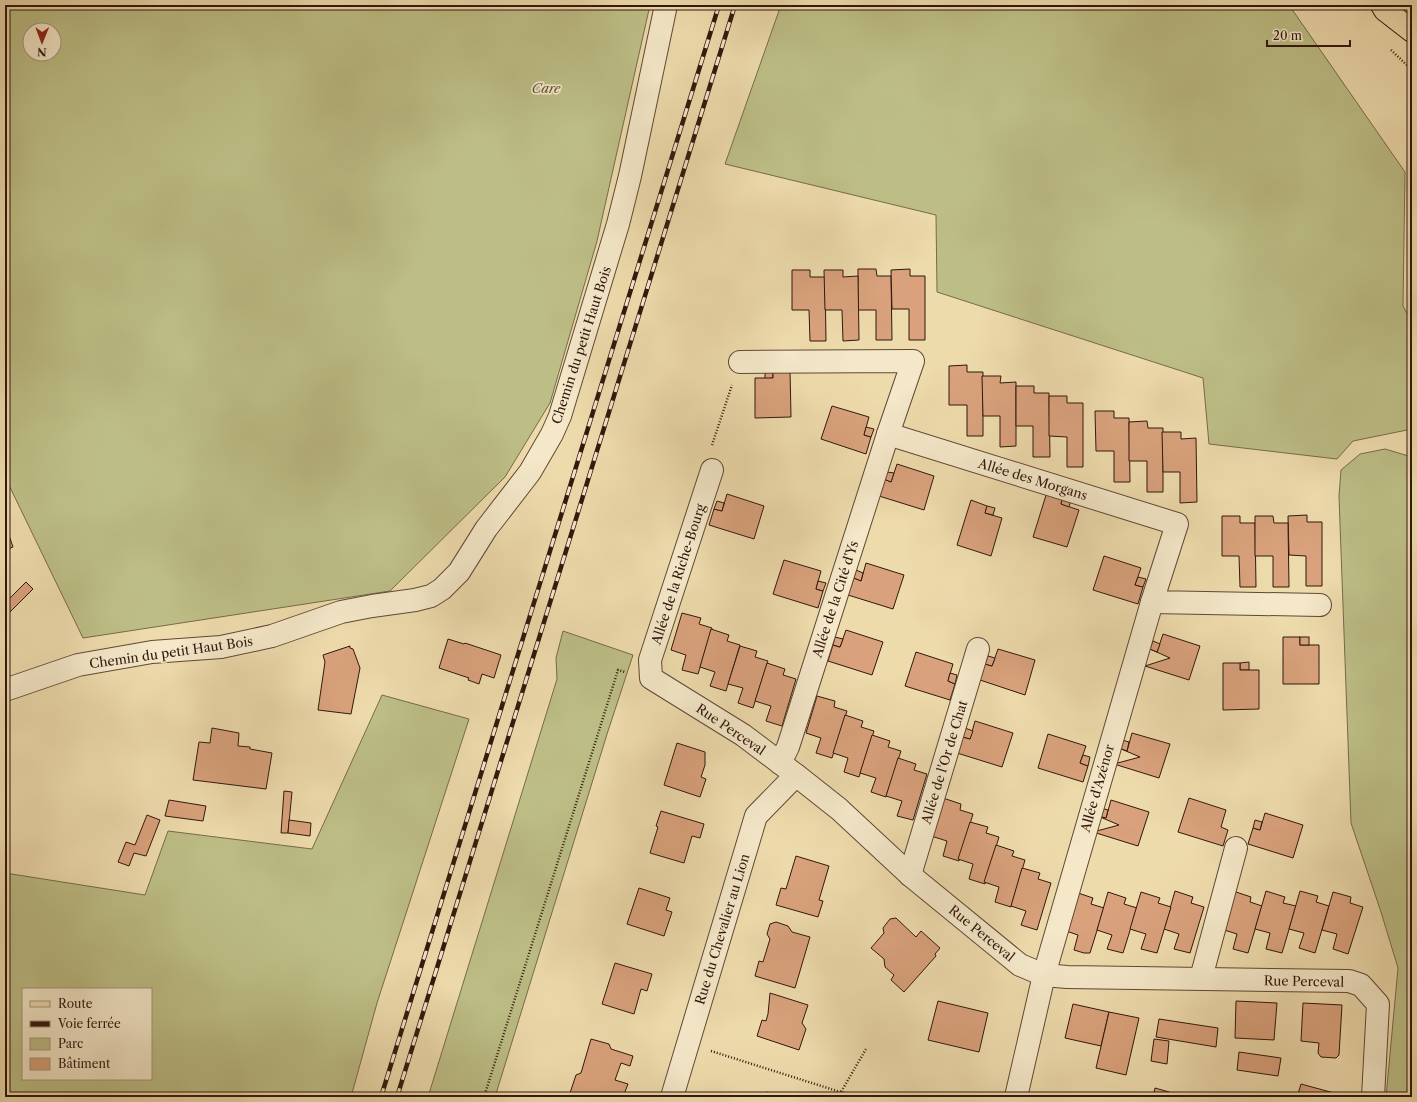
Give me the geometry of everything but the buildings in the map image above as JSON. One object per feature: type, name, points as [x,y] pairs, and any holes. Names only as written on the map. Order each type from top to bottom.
[{"type":"main road","points":[[1382,5],[1385,10],[1412,31]]},
{"type":"street","name":"Chemin du petit Haut Bois","points":[[5,690],[78,665],[152,652],[221,647],[272,636],[341,612],[431,596],[442,589],[459,572],[482,536],[530,472],[552,434],[562,410],[622,210],[666,5]]},
{"type":"street","points":[[740,362],[913,361],[888,434]]},
{"type":"street","name":"Allée des Morgans","points":[[888,434],[1177,524],[1152,602]]},
{"type":"street","name":"Allée de la Cité d'Ys","points":[[788,769],[788,747],[888,434]]},
{"type":"street","name":"Allée de la Riche-Bourg","points":[[651,678],[650,660],[712,470]]},
{"type":"street","points":[[1152,602],[1320,605]]},
{"type":"street","name":"Allée d'Azénor","points":[[1016,1097],[1044,975],[1152,602]]},
{"type":"street","name":"Allée de l'Or de Chat","points":[[910,875],[978,649]]},
{"type":"street","name":"Rue Perceval","points":[[651,678],[743,735],[788,769],[839,809],[910,875],[1020,965],[1044,975],[1068,977],[1349,981],[1361,985],[1378,1004],[1373,1097]]},
{"type":"street","name":"Rue du Chevalier au Lion","points":[[672,1097],[756,816],[788,769]]},
{"type":"street","points":[[1201,978],[1236,848]]},
{"type":"path","points":[[712,470],[708,458],[740,362]]},
{"type":"path","points":[[484,1097],[618,670],[651,678]]},
{"type":"path","points":[[688,1043],[856,1097]]},
{"type":"path","points":[[839,1097],[866,1049]]},
{"type":"green space","name":"Care","points":[[5,5],[650,5],[597,241],[550,403],[505,477],[390,591],[83,638],[5,477]]},
{"type":"green space","points":[[781,5],[1289,5],[1405,172],[1403,306],[1409,317],[1412,429],[1353,441],[1337,459],[1209,444],[1203,378],[937,292],[936,215],[725,164]]},
{"type":"green space","points":[[1385,449],[1412,457],[1412,1097],[1386,1097],[1398,968],[1351,823],[1339,496],[1341,470],[1360,454]]},
{"type":"green space","points":[[563,631],[633,655],[608,731],[495,1097],[428,1097],[557,679],[556,658]]},
{"type":"green space","points":[[382,695],[469,719],[377,1003],[351,1097],[5,1097],[5,873],[145,895],[168,831],[312,849]]},
{"type":"railway","points":[[381,1097],[719,5]]},
{"type":"railway","points":[[397,1097],[735,5]]}]
